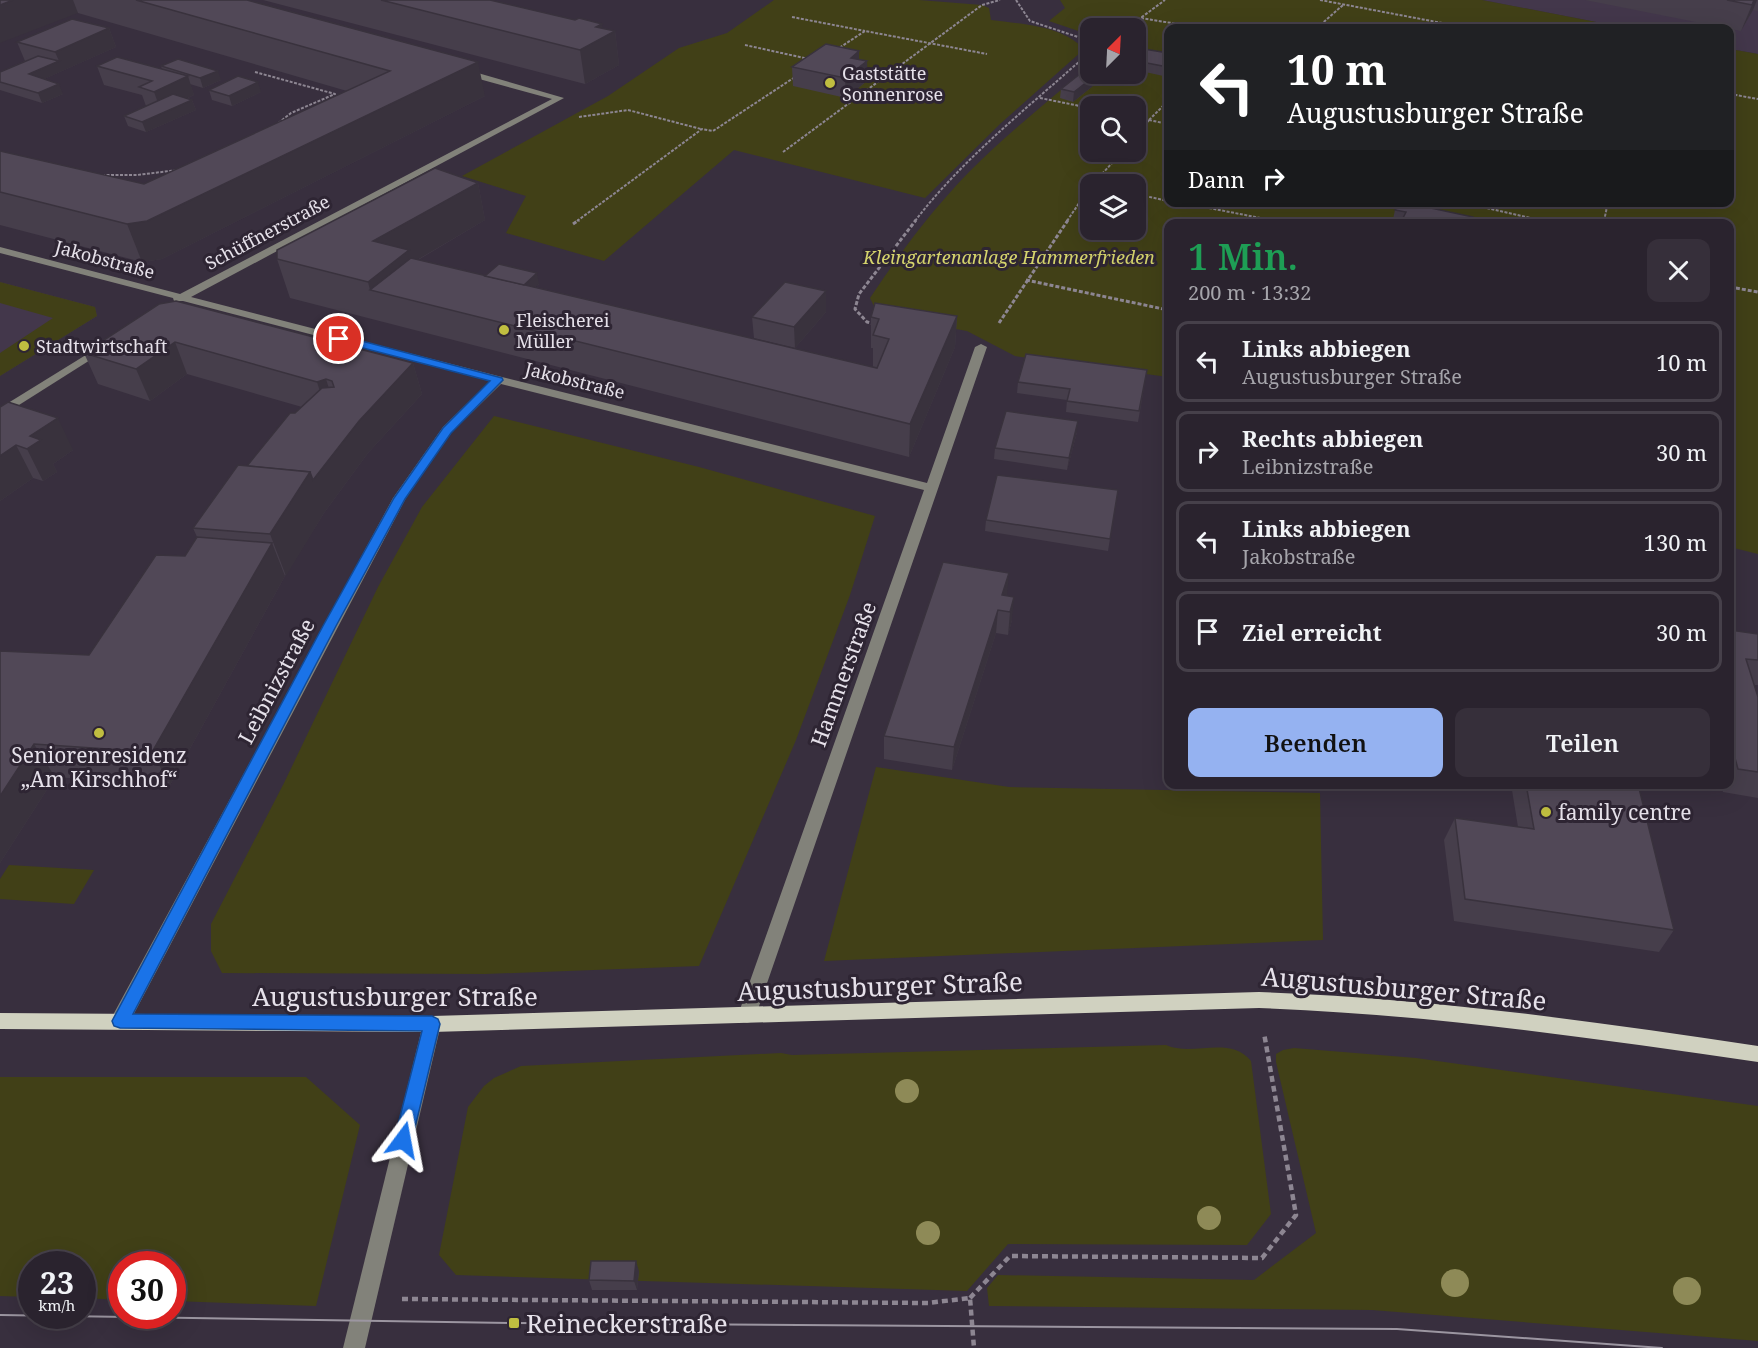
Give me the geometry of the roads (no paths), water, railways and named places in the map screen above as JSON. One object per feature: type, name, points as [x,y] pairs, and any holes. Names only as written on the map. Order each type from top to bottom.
[{"type":"main road","name":"Augustusburger Straße","points":[[0,1021],[432,1024],[1258,1000],[1327,1001],[1606,1032],[1758,1054]]},
{"type":"street","name":"Schüffnerstraße","points":[[176,301],[560,98],[457,70]]},
{"type":"street","name":"Jakobstraße","points":[[0,250],[176,301],[933,488]]},
{"type":"street","points":[[0,413],[110,342]]},
{"type":"street","name":"Hammerstraße","points":[[747,1015],[981,347]]},
{"type":"street","name":"Leibnizstraße","points":[[120,1021],[329,626],[400,498],[447,430],[498,380]]},
{"type":"street","points":[[354,1348],[432,1024]]},
{"type":"tram line","points":[[0,1315],[514,1323],[1397,1329],[1662,1348]]},
{"type":"place","name":"Gaststätte Sonnenrose","points":[[830,83]]},
{"type":"place","name":"Fleischerei Müller","points":[[504,330]]},
{"type":"place","name":"Stadtwirtschaft","points":[[24,346]]},
{"type":"place","name":"Seniorenresidenz „Am Kirschhof“","points":[[99,733]]},
{"type":"place","name":"family centre","points":[[1546,812]]},
{"type":"place","name":"Reineckerstraße","points":[[514,1323]]},
{"type":"park label","name":"Kleingartenanlage Hammerfrieden","points":[[1009,257]]}]
